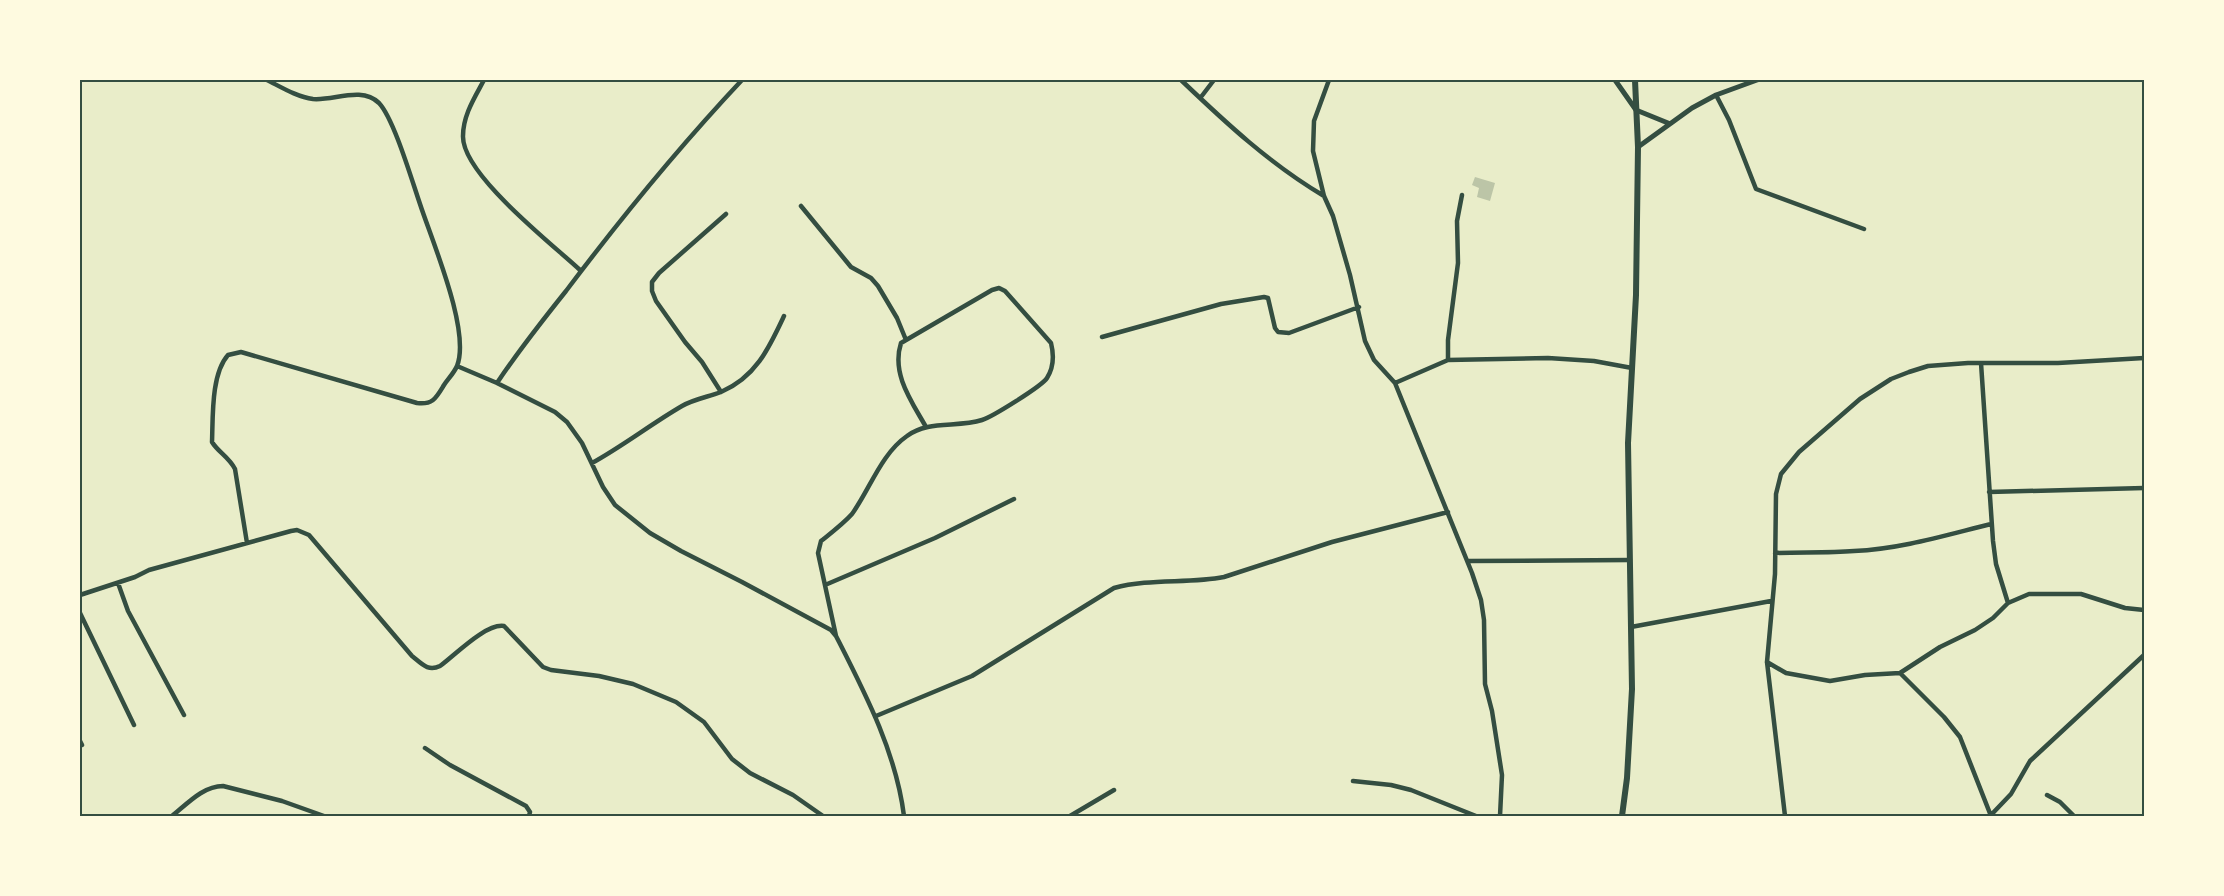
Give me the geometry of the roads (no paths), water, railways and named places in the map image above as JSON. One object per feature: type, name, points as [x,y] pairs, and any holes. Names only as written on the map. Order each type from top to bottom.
[{"type":"main road","points":[[1622,816],[1632,689],[1628,443],[1636,295],[1638,147],[1635,80]]},
{"type":"street","points":[[247,543],[235,469],[212,442],[216,384],[219,369],[228,355],[241,352],[276,364],[426,404],[432,403],[457,366],[459,352],[458,326],[449,289],[403,155],[381,105],[374,99],[361,95],[310,99],[267,80]]},
{"type":"street","points":[[484,80],[463,124],[462,138],[470,161],[504,200],[580,270]]},
{"type":"street","points":[[497,382],[580,270],[670,160],[742,80]]},
{"type":"street","points":[[1181,80],[1257,151],[1324,196]]},
{"type":"street","points":[[1201,97],[1214,80]]},
{"type":"street","points":[[1329,80],[1314,121],[1313,151],[1324,196],[1333,216],[1359,307],[1365,341],[1374,360],[1395,384],[1448,512],[1480,600],[1484,620],[1485,684],[1492,711],[1502,775],[1500,816]]},
{"type":"street","points":[[1615,80],[1636,110],[1668,123]]},
{"type":"street","points":[[1638,147],[1668,123],[1716,95],[1757,80]]},
{"type":"street","points":[[1716,95],[1729,120],[1756,189],[1864,229]]},
{"type":"street","points":[[1448,360],[1448,340],[1458,263],[1457,221],[1462,195]]},
{"type":"street","points":[[801,206],[851,267],[871,278],[878,286],[897,318],[906,340]]},
{"type":"street","points":[[721,392],[702,362],[668,318],[652,291],[652,282],[659,273],[726,214]]},
{"type":"street","points":[[904,816],[895,775],[876,716],[836,636],[818,553],[821,541],[853,512],[898,444],[917,430],[926,427],[970,423],[990,416],[1046,380],[1053,364],[1050,343],[1005,291],[999,288],[992,290],[901,343],[899,351],[904,389],[926,427]]},
{"type":"street","points":[[1102,337],[1221,304],[1264,297],[1268,298],[1275,328],[1283,334],[1359,307]]},
{"type":"street","points":[[592,464],[685,404],[721,392],[740,381],[757,366],[766,354],[784,316]]},
{"type":"street","points":[[1395,384],[1448,360],[1548,358],[1594,361],[1632,369]]},
{"type":"street","points":[[1785,816],[1767,662],[1776,553],[1778,482],[1786,466],[1860,399],[1891,379],[1928,366],[2145,358]]},
{"type":"street","points":[[1981,363],[1991,524],[1996,564],[2008,603]]},
{"type":"street","points":[[457,366],[497,382],[555,412],[567,422],[582,443],[603,487],[615,505],[650,533],[820,623],[836,636]]},
{"type":"street","points":[[1989,492],[2145,488]]},
{"type":"street","points":[[825,585],[934,538],[1014,499]]},
{"type":"street","points":[[876,716],[972,676],[1114,588],[1136,582],[1209,580],[1224,577],[1332,542],[1448,512]]},
{"type":"street","points":[[1776,553],[1883,548],[1991,524]]},
{"type":"street","points":[[80,595],[149,570],[297,530],[309,535],[412,656],[429,669],[433,670],[440,666],[483,632],[498,625],[508,629],[543,667],[551,670],[600,675],[633,684],[676,702],[704,722],[732,759],[750,773],[793,795],[823,816]]},
{"type":"street","points":[[1467,561],[1630,560]]},
{"type":"street","points":[[118,583],[128,611],[184,715]]},
{"type":"street","points":[[1767,662],[1786,673],[1830,681],[1865,675],[1900,673],[1940,647],[1975,630],[1993,618],[2008,603],[2029,594],[2081,594],[2125,608],[2145,610]]},
{"type":"street","points":[[1630,627],[1771,601]]},
{"type":"street","points":[[80,613],[134,725]]},
{"type":"street","points":[[1900,673],[1944,717],[1960,737],[1991,816],[2011,794],[2030,761],[2145,655]]},
{"type":"street","points":[[425,748],[450,765],[526,807],[530,812],[529,816]]},
{"type":"street","points":[[1353,781],[1391,785],[1411,790],[1476,816]]},
{"type":"street","points":[[172,816],[201,793],[214,786],[223,786],[282,801],[324,816]]},
{"type":"street","points":[[1070,816],[1114,790]]},
{"type":"street","points":[[2047,795],[2060,802],[2074,816]]}]
